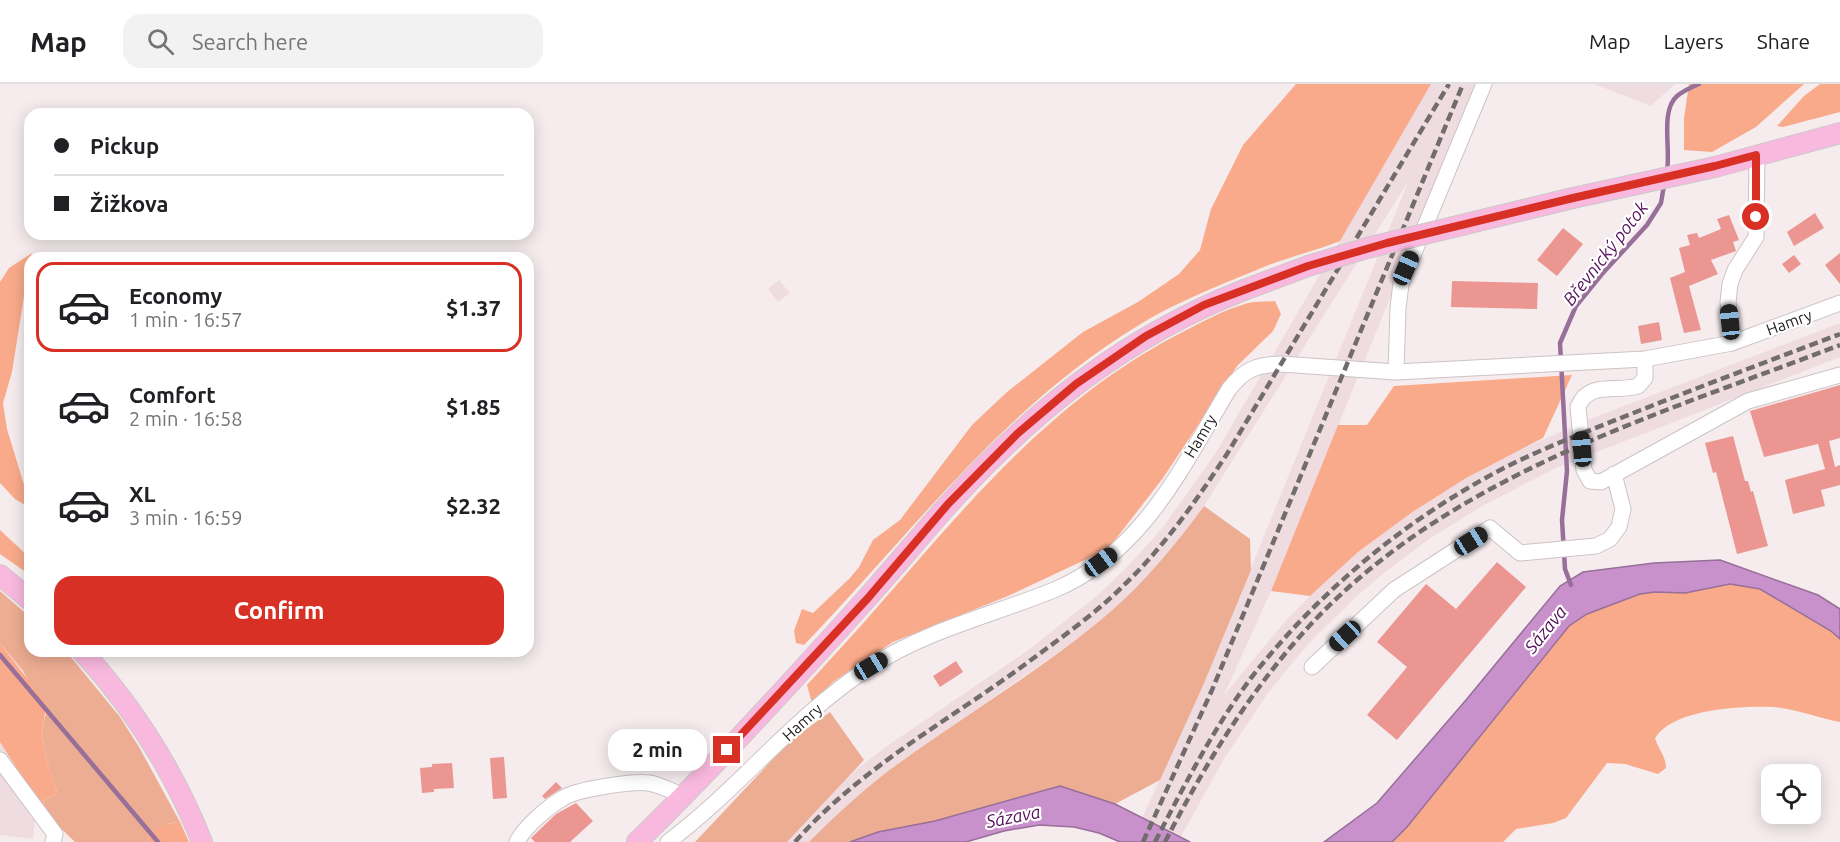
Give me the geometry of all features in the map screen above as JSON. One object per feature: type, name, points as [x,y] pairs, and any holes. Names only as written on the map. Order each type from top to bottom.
[{"type":"main road","points":[[640,841],[868,598],[948,504],[1017,434],[1057,398],[1146,336],[1204,305],[1308,266],[1367,248],[1715,166],[1840,134]]},
{"type":"main road","points":[[0,575],[24,595]]},
{"type":"main road","points":[[87,657],[120,697],[154,746],[183,798],[202,842]]},
{"type":"street","points":[[1396,372],[1401,284],[1484,84]]},
{"type":"street","points":[[1732,342],[1728,302],[1730,284],[1735,270],[1756,237],[1756,155]]},
{"type":"street","name":"Hamry","points":[[668,842],[809,715],[871,666],[899,650],[939,633],[1055,590],[1087,573],[1116,552],[1142,527],[1164,498],[1229,389],[1240,375],[1264,365],[1281,364],[1396,372],[1645,359],[1732,342],[1840,303]]},
{"type":"street","points":[[1645,359],[1645,378],[1638,386],[1593,390],[1584,397],[1578,407],[1584,474],[1590,481],[1597,483],[1748,401],[1840,375]]},
{"type":"street","points":[[1312,667],[1394,590],[1490,528],[1520,553],[1591,546],[1610,539],[1619,527],[1623,509],[1614,474]]},
{"type":"street","points":[[0,760],[54,834],[53,842]]},
{"type":"street","points":[[517,842],[522,832],[564,797],[576,792],[639,783],[656,785],[684,796]]},
{"type":"shaded area","points":[[1296,84],[1431,84],[1340,241],[1269,265],[1187,300],[1139,325],[1090,358],[1044,394],[1002,433],[961,474],[804,645],[796,643],[794,631],[802,609],[813,613],[850,578],[859,567],[873,540],[900,520],[972,425],[1007,392],[1083,332],[1138,302],[1179,274],[1200,250],[1211,209],[1243,145]]},
{"type":"shaded area","points":[[1431,84],[1477,84],[1271,591],[1224,695],[1287,619],[1358,552],[1411,513],[1504,457],[1585,421],[1840,323],[1840,357],[1556,468],[1482,506],[1429,539],[1357,596],[1311,641],[1289,667],[1268,693],[1224,759],[1178,842],[1131,842],[1202,688],[1409,180],[1204,506],[1175,545],[1141,583],[1073,642],[871,785],[809,842],[781,842],[857,769],[1027,651],[1098,595],[1159,532],[1218,449]]},
{"type":"shaded area","points":[[1594,84],[1675,84],[1651,106]]},
{"type":"shaded area","points":[[1689,84],[1804,84],[1756,127],[1712,152],[1684,150],[1684,118]]},
{"type":"shaded area","points":[[1820,84],[1840,84],[1840,112],[1783,127],[1777,126],[1804,96]]},
{"type":"shaded area","points":[[24,258],[24,296],[12,372],[3,403],[7,429],[24,485],[24,504],[15,499],[0,483],[0,282],[9,268]]},
{"type":"shaded area","points":[[779,280],[790,293],[778,302],[768,289]]},
{"type":"shaded area","points":[[1275,301],[1281,314],[1273,331],[1237,366],[1163,478],[1108,549],[1008,596],[893,642],[833,682],[812,703],[807,685],[981,490],[1053,421],[1091,390],[1133,361],[1177,335],[1239,306],[1251,302]]},
{"type":"shaded area","points":[[1572,375],[1543,438],[1466,478],[1411,513],[1358,552],[1310,596],[1271,591],[1338,425],[1367,425],[1394,386]]},
{"type":"shaded area","points":[[1204,506],[1250,539],[1251,570],[1202,688],[1160,780],[1115,804],[1060,786],[935,821],[878,832],[850,842],[809,842],[889,770],[1034,671],[1110,612],[1160,562]]},
{"type":"shaded area","points":[[0,530],[24,552],[24,571],[0,554]]},
{"type":"shaded area","points":[[1730,584],[1760,589],[1831,631],[1840,639],[1840,722],[1772,707],[1742,707],[1692,715],[1664,728],[1655,738],[1665,760],[1666,768],[1658,774],[1625,764],[1607,763],[1566,818],[1553,823],[1516,829],[1503,842],[1391,842],[1407,827],[1569,625],[1587,614],[1640,594],[1685,593]]},
{"type":"shaded area","points":[[0,591],[24,612],[24,657],[71,657],[120,717],[180,822],[170,823],[148,836],[149,842],[75,842],[45,813],[43,801],[55,795],[57,791],[43,742],[46,714],[23,671],[0,643]]},
{"type":"shaded area","points":[[0,643],[46,703],[43,742],[57,791],[55,795],[43,801],[45,813],[0,742]]},
{"type":"shaded area","points":[[830,712],[864,760],[787,842],[695,842],[791,740]]},
{"type":"shaded area","points":[[0,742],[45,813],[35,821],[33,839],[0,835]]},
{"type":"shaded area","points":[[180,822],[189,842],[149,842],[148,836],[155,830],[167,824]]},
{"type":"water","name":"Sázava","points":[[1720,560],[1818,595],[1840,609],[1840,639],[1831,631],[1760,589],[1730,584],[1685,593],[1640,594],[1587,614],[1569,626],[1407,827],[1392,842],[1324,842],[1377,803],[1560,586],[1583,572],[1654,563]]},
{"type":"water","name":"Sázava","points":[[1060,786],[1115,804],[1190,842],[1120,842],[1099,833],[1074,827],[1039,825],[1004,831],[966,842],[850,842],[878,832],[935,821]]},
{"type":"building","points":[[1815,213],[1824,228],[1794,246],[1787,232]]},
{"type":"building","points":[[1729,215],[1739,240],[1733,242],[1736,251],[1711,260],[1718,274],[1689,286],[1701,330],[1684,333],[1670,278],[1685,272],[1679,248],[1690,245],[1687,235],[1697,233],[1699,238],[1721,229],[1717,219]]},
{"type":"building","points":[[1563,228],[1583,244],[1557,276],[1537,260]]},
{"type":"building","points":[[1840,253],[1840,284],[1825,265]]},
{"type":"building","points":[[1794,255],[1801,264],[1789,273],[1782,264]]},
{"type":"building","points":[[1452,281],[1538,283],[1537,309],[1451,307]]},
{"type":"building","points":[[1659,322],[1662,340],[1641,344],[1638,326]]},
{"type":"building","points":[[1840,385],[1840,438],[1829,441],[1835,467],[1840,465],[1840,485],[1821,490],[1825,506],[1793,514],[1785,480],[1825,469],[1818,444],[1764,457],[1750,411]]},
{"type":"building","points":[[1733,436],[1745,481],[1748,481],[1751,492],[1753,491],[1768,546],[1737,554],[1716,472],[1713,473],[1705,443]]},
{"type":"building","points":[[1497,562],[1526,587],[1397,740],[1367,715],[1407,667],[1377,642],[1426,584],[1456,609]]},
{"type":"building","points":[[956,661],[963,672],[940,687],[933,676]]},
{"type":"building","points":[[504,757],[507,798],[493,799],[490,758]]},
{"type":"building","points":[[452,763],[454,788],[434,789],[434,792],[422,793],[420,768],[432,767],[432,764]]},
{"type":"building","points":[[556,782],[562,788],[545,799],[542,796]]},
{"type":"building","points":[[576,803],[593,821],[570,842],[535,842],[531,838],[556,814]]},
{"type":"waterway","name":"Břevnický potok","points":[[1667,171],[1669,111],[1679,94],[1699,84]]},
{"type":"waterway","name":"Břevnický potok","points":[[1571,585],[1565,569],[1562,520],[1567,471],[1560,343],[1576,306],[1647,225],[1661,203],[1664,185]]},
{"type":"waterway","points":[[0,655],[158,842]]},
{"type":"railway","points":[[795,842],[822,814],[879,766],[1092,614],[1152,556],[1191,506],[1227,454],[1449,84]]},
{"type":"railway","points":[[1143,842],[1212,690],[1463,84]]},
{"type":"railway","points":[[1155,842],[1188,779],[1237,697],[1251,678],[1306,615],[1368,558],[1401,532],[1471,486],[1540,451],[1840,334]]},
{"type":"railway","points":[[1165,842],[1227,734],[1282,658],[1302,634],[1358,580],[1418,533],[1484,493],[1552,458],[1623,427],[1840,345]]},
{"type":"route","points":[[727,750],[868,598],[948,504],[1017,434],[1048,406],[1102,365],[1146,336],[1204,305],[1308,266],[1367,248],[1756,155],[1756,217]]}]
